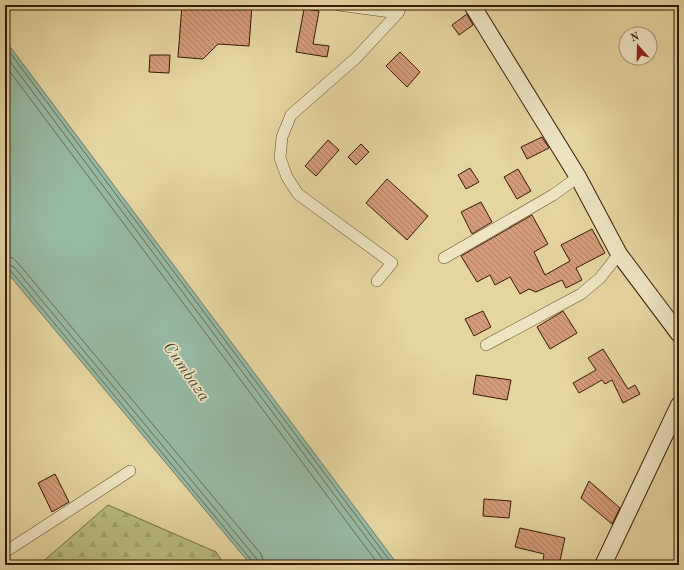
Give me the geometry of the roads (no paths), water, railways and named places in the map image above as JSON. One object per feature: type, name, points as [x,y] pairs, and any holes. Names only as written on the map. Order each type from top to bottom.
[{"type":"street","points":[[339,5],[400,9]]},
{"type":"street","points":[[472,5],[578,177],[619,254],[679,334]]},
{"type":"street","points":[[377,281],[392,263],[298,194],[286,177],[280,158],[282,137],[291,115],[356,58],[400,9]]},
{"type":"street","points":[[444,258],[553,195],[578,177]]},
{"type":"street","points":[[486,345],[581,294],[600,278],[619,254]]},
{"type":"street","points":[[603,565],[679,405]]},
{"type":"street","points":[[5,552],[130,471]]},
{"type":"water","name":"Cumbaza","points":[[5,40],[398,565],[251,565],[5,270]]}]
